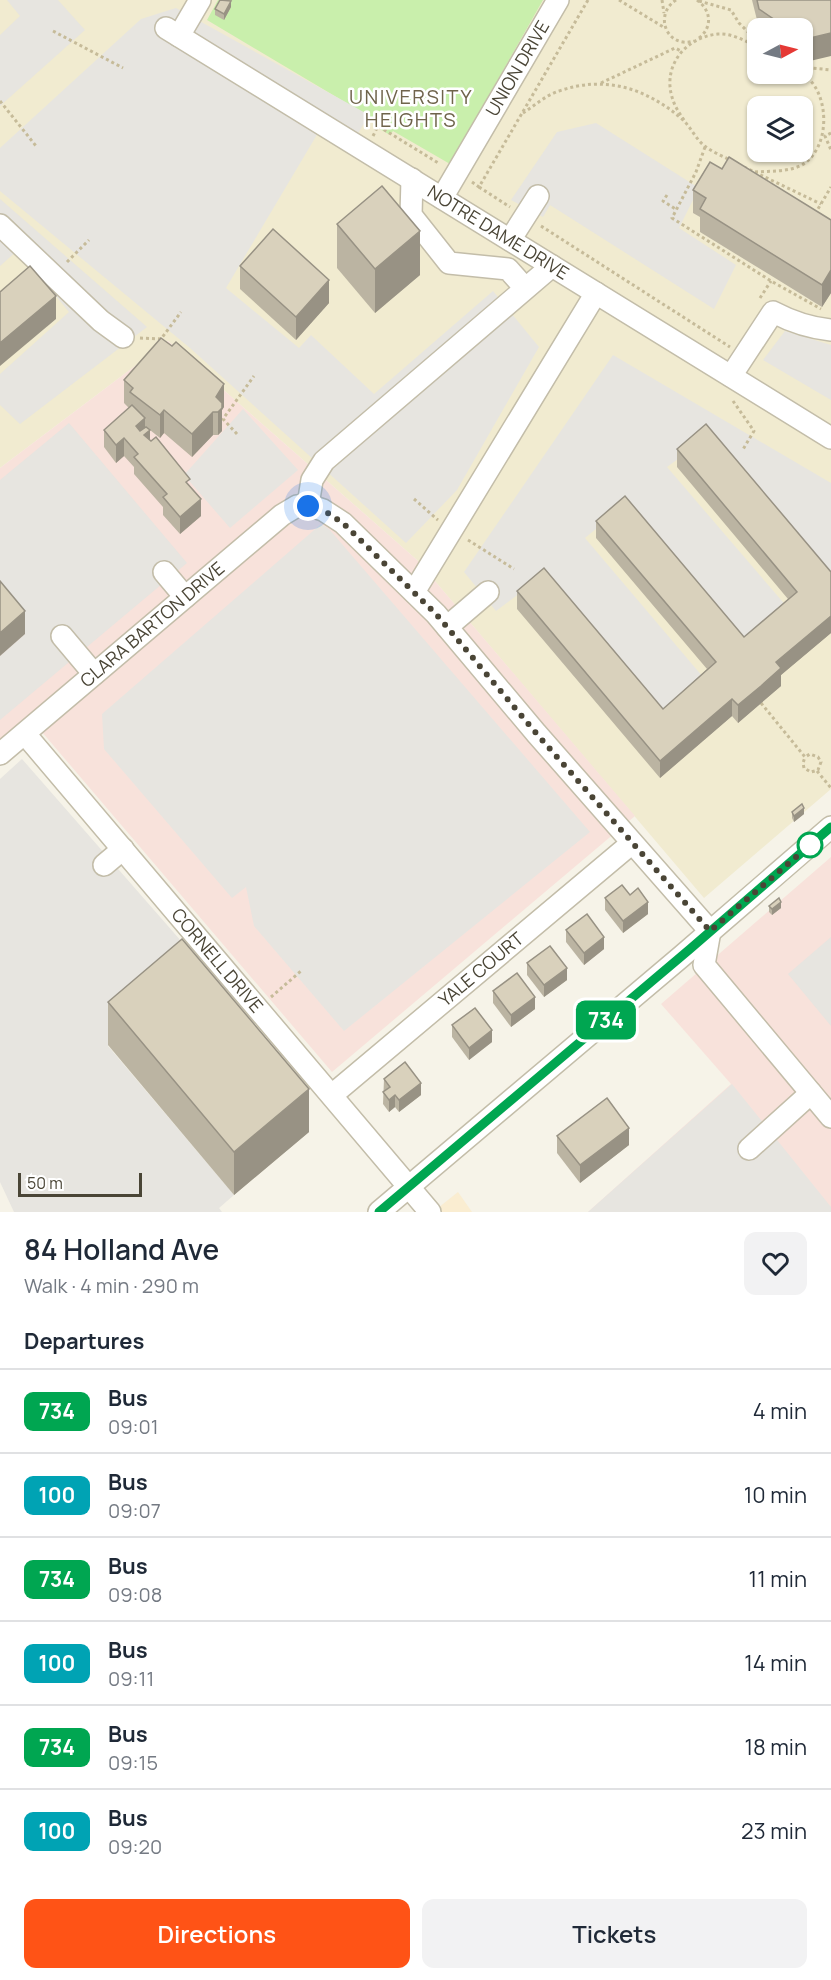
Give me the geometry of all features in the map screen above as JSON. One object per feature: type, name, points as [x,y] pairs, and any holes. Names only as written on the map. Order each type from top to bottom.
[{"type":"street","name":"NOTRE DAME DRIVE","points":[[200,0],[173,32],[831,438]]},
{"type":"street","name":"UNION DRIVE","points":[[442,198],[558,0]]},
{"type":"street","points":[[412,179],[411,215],[449,263],[508,269],[524,287]]},
{"type":"street","points":[[510,240],[538,196]]},
{"type":"street","points":[[0,225],[101,321],[123,337]]},
{"type":"street","points":[[552,266],[524,287],[324,461],[312,480],[308,506],[323,510],[343,523],[414,592],[447,627],[536,733],[710,931]]},
{"type":"street","points":[[414,592],[596,293]]},
{"type":"street","points":[[731,376],[773,312],[791,321],[818,329],[830,322]]},
{"type":"street","name":"CLARA BARTON DRIVE","points":[[0,754],[282,515],[297,506],[308,506]]},
{"type":"street","points":[[164,572],[185,597]]},
{"type":"street","points":[[447,627],[488,592]]},
{"type":"street","points":[[62,636],[94,674]]},
{"type":"street","name":"CORNELL DRIVE","points":[[25,734],[430,1212]]},
{"type":"street","points":[[379,1212],[831,827]]},
{"type":"street","name":"YALE COURT","points":[[332,1095],[632,843]]},
{"type":"street","points":[[104,865],[123,849]]},
{"type":"street","points":[[710,931],[704,965],[831,1117]]},
{"type":"street","points":[[748,1149],[811,1093]]},
{"type":"path","points":[[618,0],[665,28],[675,40],[682,43],[718,34],[734,36],[747,42]]},
{"type":"path","points":[[662,0],[665,28]]},
{"type":"path","points":[[664,13],[668,6],[676,0]]},
{"type":"path","points":[[697,0],[706,9],[709,23],[703,36],[678,55],[671,70],[670,85],[673,100],[685,122],[705,147],[731,160]]},
{"type":"path","points":[[697,0],[731,10],[747,31]]},
{"type":"path","points":[[53,31],[123,68]]},
{"type":"path","points":[[596,85],[675,48],[681,51]]},
{"type":"path","points":[[813,68],[831,70]]},
{"type":"path","points":[[522,114],[557,91],[607,83],[632,88],[664,104],[685,122]]},
{"type":"path","points":[[755,172],[782,171],[803,165],[819,151],[827,131],[827,112],[820,93],[813,84]]},
{"type":"path","points":[[0,101],[36,146]]},
{"type":"path","points":[[825,136],[831,133]]},
{"type":"path","points":[[825,136],[831,150]]},
{"type":"path","points":[[705,147],[696,172],[672,218],[771,281],[830,322]]},
{"type":"path","points":[[740,165],[821,204]]},
{"type":"path","points":[[479,187],[745,356]]},
{"type":"path","points":[[808,213],[814,216],[831,187]]},
{"type":"path","points":[[793,190],[797,200]]},
{"type":"path","points":[[667,195],[663,201],[677,210]]},
{"type":"path","points":[[123,337],[161,339],[181,312]]},
{"type":"path","points":[[237,434],[223,419],[254,376]]},
{"type":"path","points":[[761,703],[805,758]]},
{"type":"path","points":[[810,754],[818,757],[821,765],[817,771],[811,772],[804,768],[805,758],[810,754]]},
{"type":"path","points":[[817,771],[831,788]]},
{"type":"path","points":[[258,1009],[302,971]]},
{"type":"shaded area","points":[[0,0],[831,0],[831,789],[704,898],[417,560],[168,341],[0,468]]},
{"type":"shaded area","points":[[7,0],[58,0],[85,30],[0,106],[0,35],[20,16]]},
{"type":"shaded area","points":[[176,8],[369,115],[348,150],[318,133],[226,288],[299,348],[311,335],[374,394],[493,291],[539,347],[457,490],[406,543],[190,348],[0,191],[0,148],[141,19]]},
{"type":"shaded area","points":[[596,123],[699,188],[679,228],[736,265],[714,309],[550,205],[543,217],[511,200],[557,132]]},
{"type":"shaded area","points":[[0,199],[147,327],[20,424],[0,405],[0,374],[69,312],[18,250],[0,266]]},
{"type":"shaded area","points":[[785,331],[831,345],[831,400],[763,360]]},
{"type":"shaded area","points":[[168,341],[417,560],[635,816],[332,1072],[30,718],[0,741],[0,468]]},
{"type":"shaded area","points":[[613,355],[831,483],[831,579],[709,436],[667,467],[788,608],[742,645],[626,504],[585,538],[703,677],[663,714],[544,575],[496,611],[464,572]]},
{"type":"shaded area","points":[[243,409],[298,470],[230,528],[184,475]]},
{"type":"shaded area","points":[[69,423],[187,563],[0,720],[0,656],[25,634],[0,604],[0,480]]},
{"type":"shaded area","points":[[321,524],[329,529],[590,832],[344,1031],[254,926],[246,887],[232,898],[104,749],[102,714]]},
{"type":"shaded area","points":[[22,759],[202,965],[108,1046],[234,1195],[219,1208],[222,1212],[14,1212],[0,1182],[0,779]]},
{"type":"shaded area","points":[[831,857],[831,1212],[588,1212],[731,1084],[661,1004]]},
{"type":"shaded area","points":[[831,937],[831,1026],[788,974]]},
{"type":"shaded area","points":[[732,1084],[831,1207],[831,1212],[588,1212]]},
{"type":"shaded area","points":[[458,1192],[472,1212],[433,1212]]},
{"type":"green space","points":[[218,0],[543,0],[450,164],[393,131],[390,135],[373,125],[375,120],[207,20]]},
{"type":"building","points":[[220,0],[231,1],[224,14],[215,9]]},
{"type":"building","points":[[757,0],[831,0],[831,33],[813,37],[813,18],[772,18],[759,9]]},
{"type":"building","points":[[729,157],[831,220],[831,270],[822,285],[700,209],[706,198],[693,190],[710,162],[722,169]]},
{"type":"building","points":[[382,186],[420,231],[375,269],[337,224]]},
{"type":"building","points":[[273,229],[329,280],[296,317],[240,266]]},
{"type":"building","points":[[30,266],[56,296],[0,343],[0,292]]},
{"type":"building","points":[[161,338],[172,346],[176,342],[224,384],[216,397],[222,403],[222,408],[218,412],[213,412],[192,434],[164,410],[160,415],[130,392],[133,388],[124,380]]},
{"type":"building","points":[[132,405],[145,418],[136,426],[140,431],[146,427],[150,430],[144,435],[151,441],[156,437],[190,479],[186,482],[201,499],[180,517],[163,497],[167,494],[134,457],[138,454],[124,438],[116,445],[104,430]]},
{"type":"building","points":[[706,424],[831,572],[831,616],[776,662],[781,668],[761,686],[738,705],[732,699],[660,761],[517,591],[544,568],[663,709],[716,662],[596,521],[625,496],[744,637],[797,592],[677,449]]},
{"type":"building","points":[[0,581],[25,611],[0,633]]},
{"type":"building","points":[[802,804],[804,808],[794,816],[792,812]]},
{"type":"building","points":[[622,885],[630,895],[638,888],[648,902],[623,921],[605,898]]},
{"type":"building","points":[[779,898],[781,902],[772,909],[769,906]]},
{"type":"building","points":[[587,914],[604,937],[584,953],[566,930]]},
{"type":"building","points":[[182,939],[309,1089],[234,1152],[108,1002]]},
{"type":"building","points":[[550,946],[567,968],[544,985],[527,963]]},
{"type":"building","points":[[517,973],[535,997],[511,1015],[493,991]]},
{"type":"building","points":[[475,1008],[492,1030],[469,1048],[452,1025]]},
{"type":"building","points":[[405,1062],[421,1083],[399,1100],[395,1095],[389,1100],[383,1092],[390,1087],[384,1079]]},
{"type":"building","points":[[607,1098],[629,1128],[580,1165],[557,1136]]},
{"type":"bus line","name":"734","points":[[379,1212],[831,827]]},
{"type":"district","name":"UNIVERSITY HEIGHTS","points":[[411,108]]},
{"type":"route","points":[[308,506],[323,510],[343,523],[436,614],[536,733],[710,931],[810,845]]}]
